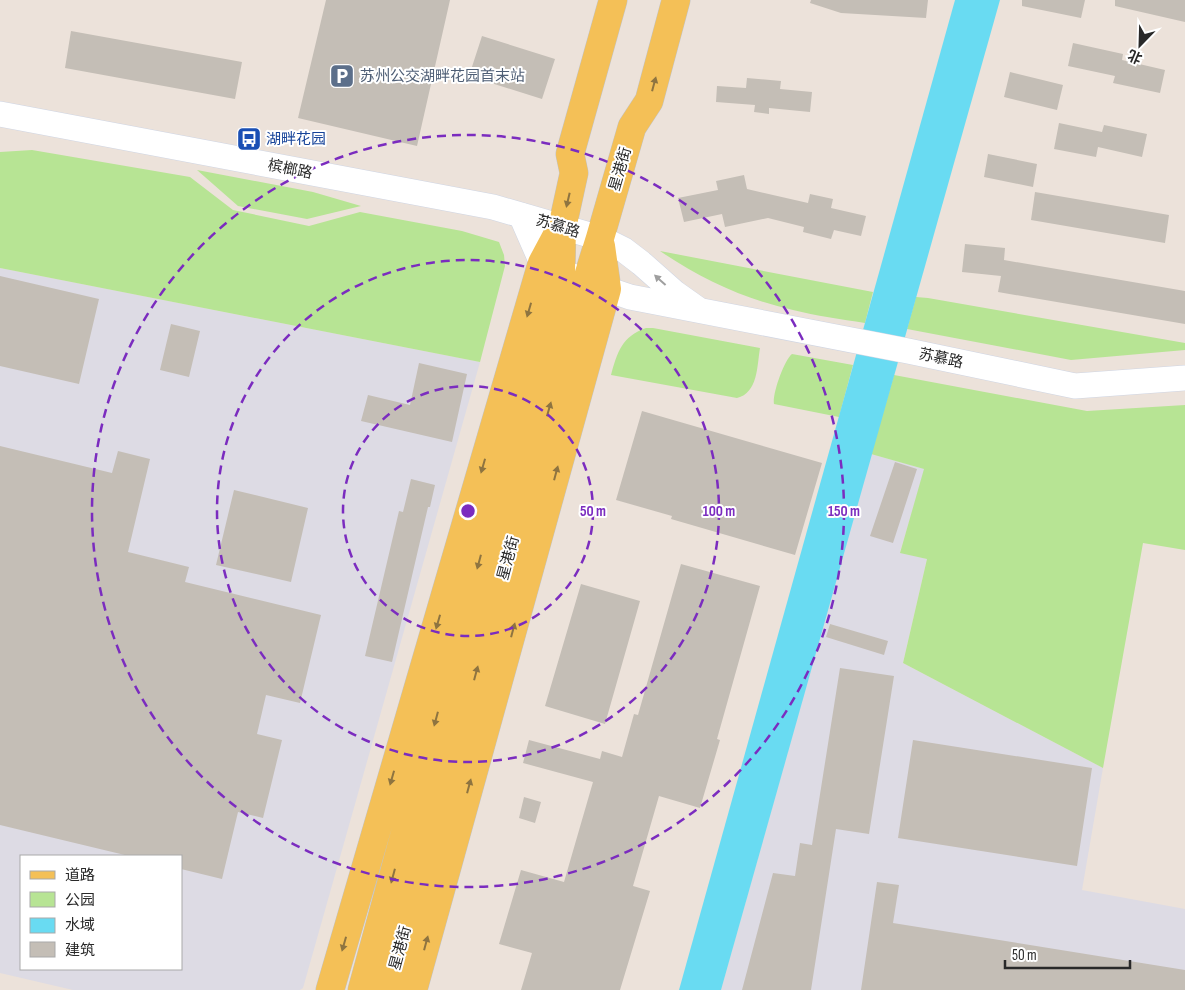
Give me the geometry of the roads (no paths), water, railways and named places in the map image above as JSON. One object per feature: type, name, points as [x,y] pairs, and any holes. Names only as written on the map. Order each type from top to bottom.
[{"type":"main road","points":[[330,990],[552,267],[574,173],[570,154],[613,0]]},
{"type":"main road","points":[[574,173],[587,159],[631,0]]},
{"type":"main road","name":"星港街","points":[[632,127],[630,97],[656,0]]},
{"type":"main road","name":"星港街","points":[[600,238],[632,127],[649,101],[676,0]]},
{"type":"main road","name":"槟榔路","points":[[0,114],[484,206],[521,215]]},
{"type":"main road","name":"苏慕路","points":[[521,215],[600,238],[624,250],[636,258],[675,293],[699,310]]},
{"type":"main road","name":"苏慕路","points":[[521,215],[552,267],[597,286],[630,297],[908,351],[1075,386],[1185,378]]},
{"type":"main road","points":[[413,990],[597,286],[600,238]]},
{"type":"main road","name":"星港街","points":[[389,990],[504,520],[552,267]]},
{"type":"main road","name":"星港街","points":[[362,990],[504,520],[567,344],[597,286]]},
{"type":"water","points":[[955,0],[1000,0],[721,990],[679,990]]},
{"type":"place","name":"苏州公交湖畔花园首末站","points":[[342,76]]},
{"type":"place","name":"湖畔花园","points":[[249,139]]}]
